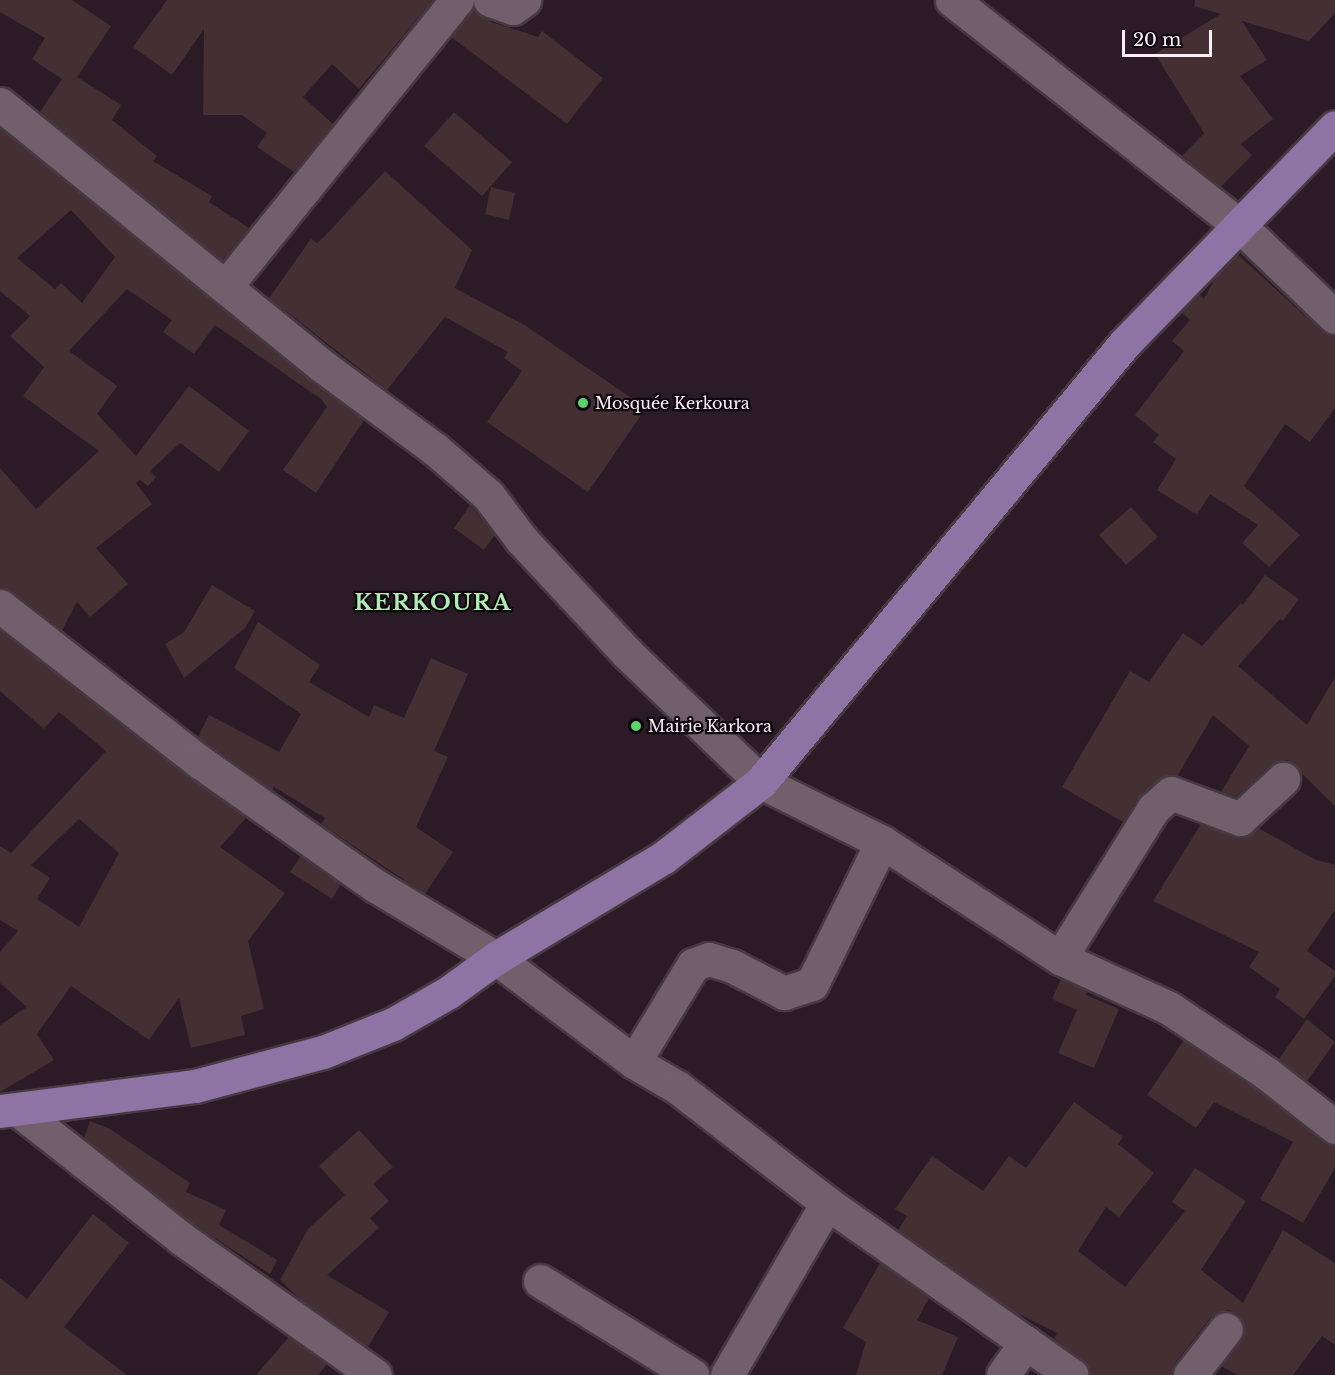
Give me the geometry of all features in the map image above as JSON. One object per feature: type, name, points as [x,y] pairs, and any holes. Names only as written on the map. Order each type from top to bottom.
[{"type":"main road","points":[[9,1110],[195,1086],[323,1052],[393,1024],[449,992],[496,958],[664,857],[761,782],[1125,343],[1335,127]]},
{"type":"street","points":[[226,286],[458,0]]},
{"type":"street","points":[[490,0],[513,8],[524,0]]},
{"type":"street","points":[[952,0],[986,10],[1239,225],[1335,316]]},
{"type":"street","points":[[0,104],[321,365],[436,450],[488,495],[521,539],[628,654],[761,782],[882,842],[1060,958],[1169,1008],[1266,1073],[1335,1127]]},
{"type":"street","points":[[0,606],[200,762],[376,886],[496,958],[634,1062],[677,1087],[827,1203],[1071,1375]]},
{"type":"street","points":[[1060,958],[1153,809],[1171,793],[1240,819],[1283,779]]},
{"type":"street","points":[[634,1062],[693,965],[709,959],[732,966],[784,993],[812,984],[882,842]]},
{"type":"street","points":[[9,1110],[182,1239],[375,1375]]},
{"type":"street","points":[[727,1375],[827,1203]]},
{"type":"street","points":[[540,1281],[692,1375]]},
{"type":"street","points":[[1190,1375],[1226,1329]]},
{"type":"street","points":[[1003,1375],[1026,1342]]},
{"type":"building","points":[[0,0],[72,0],[111,26],[77,77],[121,105],[112,120],[157,156],[153,161],[212,196],[209,202],[249,228],[222,261],[40,112],[62,79],[32,59],[45,38],[0,12]]},
{"type":"building","points":[[167,0],[433,0],[359,89],[332,64],[303,97],[333,124],[294,172],[257,147],[267,133],[242,115],[203,115],[204,29],[172,75],[133,47]]},
{"type":"building","points":[[1195,0],[1335,0],[1335,13],[1309,41],[1242,21],[1267,60],[1240,76],[1273,119],[1241,144],[1252,155],[1221,187],[1182,156],[1204,133],[1155,54],[1221,14],[1194,6]]},
{"type":"building","points":[[474,8],[492,22],[538,37],[542,31],[603,78],[567,124],[451,37]]},
{"type":"building","points":[[454,112],[512,162],[482,196],[424,146]]},
{"type":"building","points":[[0,128],[364,420],[316,493],[283,470],[327,407],[322,400],[215,325],[194,354],[163,332],[172,320],[127,289],[69,351],[117,386],[97,414],[136,456],[189,386],[249,431],[219,472],[180,443],[150,471],[156,477],[148,486],[140,480],[136,483],[152,504],[96,548],[128,584],[90,617],[77,602],[62,630],[12,591],[0,588],[0,468],[36,509],[99,451],[23,396],[44,367],[10,336],[30,316],[0,291]],"holes":[[[71,210],[115,257],[82,303],[61,283],[55,289],[17,258]]]},
{"type":"building","points":[[385,171],[472,250],[455,288],[526,326],[646,408],[588,492],[487,422],[522,371],[504,358],[508,352],[445,317],[387,390],[269,298],[311,239],[317,243],[324,237]]},
{"type":"building","points":[[491,187],[515,193],[509,220],[485,214]]},
{"type":"building","points":[[1237,254],[1322,331],[1335,335],[1335,408],[1310,442],[1285,424],[1244,486],[1300,535],[1269,567],[1242,543],[1258,525],[1210,494],[1197,515],[1157,490],[1176,459],[1153,442],[1159,435],[1135,415],[1184,351],[1172,341],[1190,320],[1181,312],[1199,294],[1204,299],[1217,275]]},
{"type":"building","points":[[470,505],[495,535],[484,550],[454,528]]},
{"type":"building","points":[[1131,507],[1158,537],[1126,565],[1099,535]]},
{"type":"building","points":[[1265,575],[1299,599],[1283,621],[1280,619],[1238,666],[1307,725],[1335,677],[1335,806],[1288,760],[1271,765],[1236,797],[1221,792],[1249,746],[1213,715],[1178,775],[1159,779],[1137,799],[1123,822],[1062,787],[1130,671],[1149,682],[1183,633],[1202,646],[1241,603],[1243,605]]},
{"type":"building","points":[[212,585],[255,611],[245,628],[184,678],[165,644],[184,632]]},
{"type":"building","points":[[258,622],[320,665],[309,682],[369,717],[374,705],[404,718],[431,658],[468,674],[434,751],[448,757],[416,827],[453,852],[425,894],[321,824],[325,818],[274,787],[272,790],[198,737],[209,715],[279,752],[301,714],[234,668]]},
{"type":"building","points":[[0,630],[246,818],[220,847],[285,893],[248,941],[264,1009],[241,1016],[245,1035],[191,1048],[179,998],[149,1040],[71,986],[37,1034],[54,1060],[0,1092],[0,1025],[27,1007],[0,983],[0,952],[18,931],[0,920],[0,846],[11,853],[106,751],[59,712],[44,729],[0,691]],"holes":[[[79,819],[119,853],[79,927],[37,899],[50,878],[31,865]]]},
{"type":"building","points":[[1201,824],[1243,837],[1258,828],[1316,860],[1335,865],[1335,910],[1307,951],[1335,971],[1335,976],[1304,1019],[1275,997],[1280,989],[1249,967],[1259,952],[1153,901]]},
{"type":"building","points":[[301,856],[341,884],[332,899],[290,872]]},
{"type":"building","points":[[1061,979],[1087,991],[1086,995],[1119,1009],[1094,1068],[1058,1053],[1077,1010],[1052,999]]},
{"type":"building","points":[[1307,1019],[1335,1042],[1307,1081],[1279,1059]]},
{"type":"building","points":[[1184,1040],[1255,1088],[1323,1142],[1335,1145],[1335,1168],[1303,1223],[1260,1199],[1293,1142],[1214,1102],[1196,1128],[1147,1095]]},
{"type":"building","points":[[1074,1102],[1123,1137],[1118,1144],[1154,1173],[1119,1217],[1106,1207],[1078,1251],[1125,1287],[1185,1211],[1172,1202],[1195,1168],[1246,1201],[1201,1270],[1243,1303],[1283,1230],[1335,1263],[1335,1345],[1322,1336],[1293,1375],[1237,1375],[1221,1366],[1245,1331],[1238,1315],[1228,1310],[1211,1317],[1175,1363],[1172,1375],[1090,1375],[1083,1360],[1054,1339],[1057,1333],[1013,1311],[898,1230],[907,1216],[895,1209],[932,1156],[983,1191],[1009,1156],[1026,1168]]},
{"type":"building","points":[[90,1121],[110,1129],[190,1183],[186,1192],[226,1210],[219,1225],[277,1260],[270,1274],[193,1224],[84,1138]]},
{"type":"building","points":[[359,1130],[393,1167],[373,1184],[389,1201],[370,1218],[379,1228],[327,1275],[389,1312],[368,1347],[303,1302],[280,1280],[308,1229],[345,1195],[319,1166]]},
{"type":"building","points":[[93,1214],[129,1243],[64,1327],[127,1375],[0,1375],[0,1278],[27,1299]]},
{"type":"building","points":[[880,1263],[929,1298],[917,1320],[958,1337],[942,1375],[856,1375],[866,1342],[843,1328]]},
{"type":"building","points":[[289,1337],[327,1364],[318,1375],[256,1375]]},
{"type":"place","name":"Mosquée Kerkoura","points":[[583,403]]},
{"type":"place","name":"Mairie Karkora","points":[[636,726]]},
{"type":"district","name":"KERKOURA","points":[[433,603]]}]
